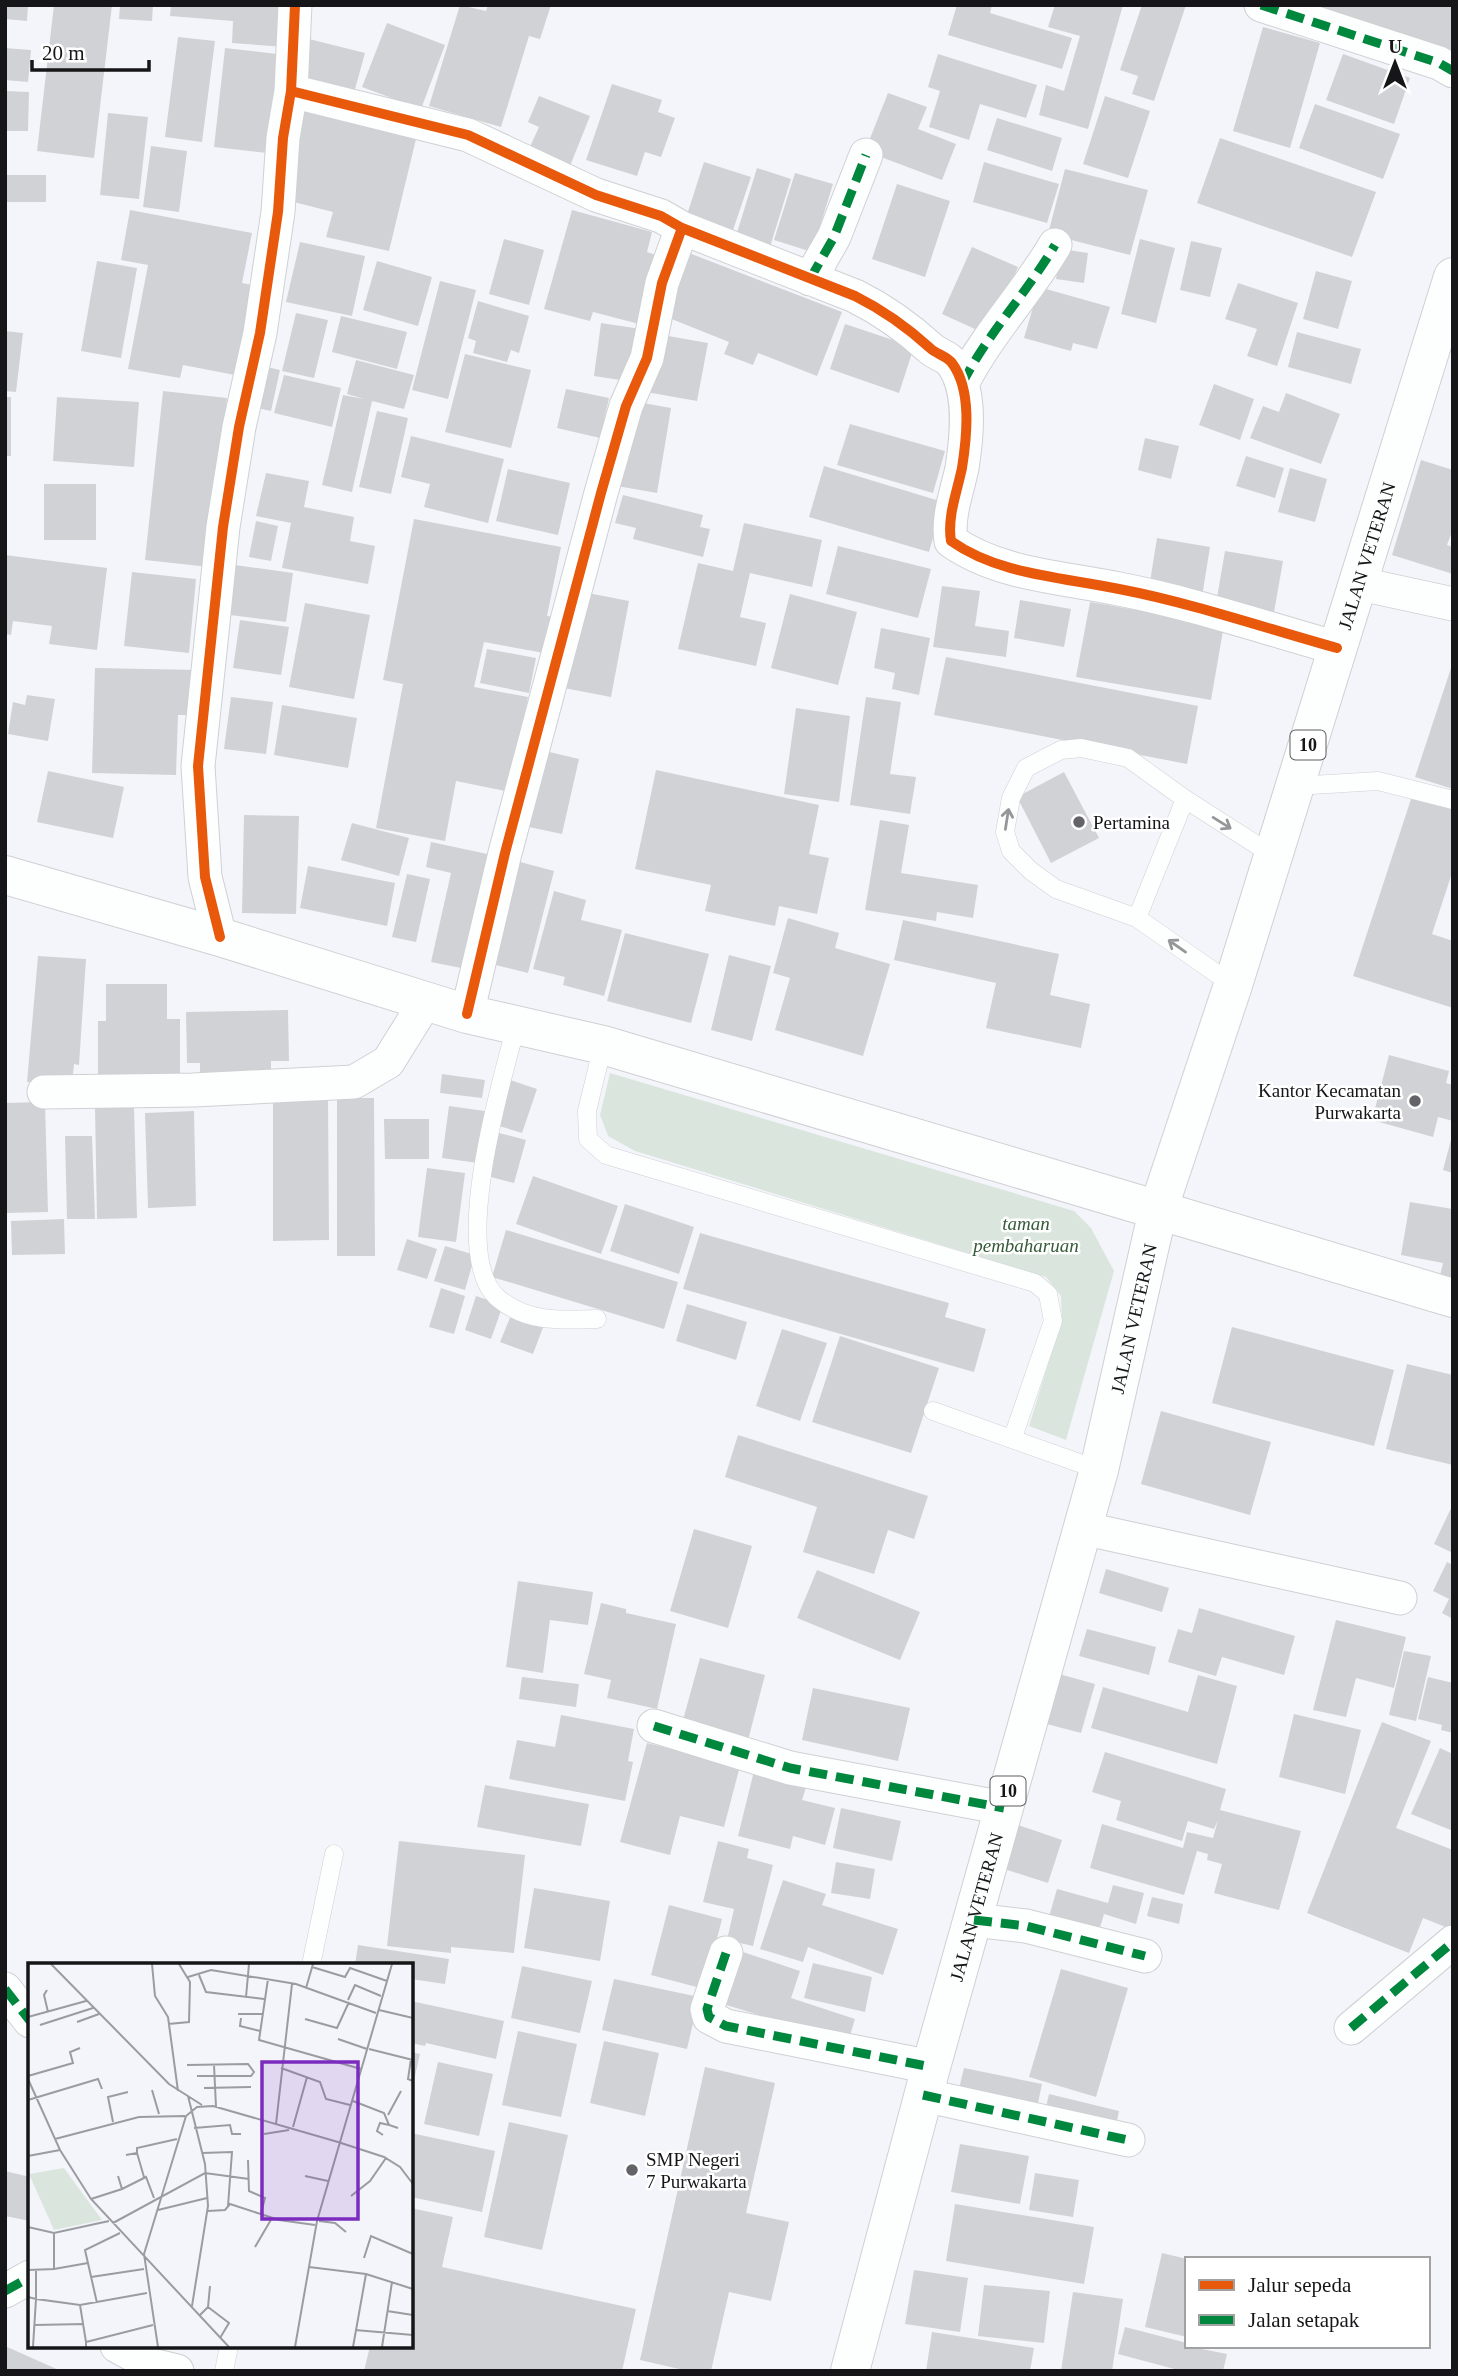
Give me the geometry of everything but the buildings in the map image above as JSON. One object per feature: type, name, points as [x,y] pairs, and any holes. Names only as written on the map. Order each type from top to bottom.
[{"type":"main road","name":"JALAN VETERAN","points":[[850,2371],[927,2081],[1099,1470],[1158,1210],[1274,856],[1356,583],[1453,277]]},
{"type":"main road","points":[[5,875],[220,937],[467,1014],[517,1023],[603,1045],[1453,1298]]},
{"type":"street","points":[[220,937],[205,877],[198,766],[223,527],[239,427],[260,333],[278,212],[283,138],[291,91],[295,5]]},
{"type":"street","points":[[1261,5],[1439,63],[1453,71]]},
{"type":"street","points":[[291,91],[468,135],[596,195],[662,216],[682,228],[855,296],[880,309],[916,334],[932,351],[951,361],[962,384],[966,411],[962,464],[949,529],[951,541],[972,556],[1039,575],[1120,589],[1337,648]]},
{"type":"street","points":[[810,279],[834,237],[866,155]]},
{"type":"street","points":[[467,1014],[505,853],[601,493],[626,406],[647,358],[662,283],[682,228]]},
{"type":"street","points":[[962,384],[975,358],[1035,279],[1055,244]]},
{"type":"street","points":[[1356,583],[1453,604]]},
{"type":"street","points":[[44,1092],[193,1090],[354,1082],[388,1062],[426,1001]]},
{"type":"street","points":[[1082,1528],[1399,1598]]},
{"type":"street","points":[[654,1726],[789,1768],[1004,1808]]},
{"type":"street","points":[[974,1920],[1026,1926],[1145,1956]]},
{"type":"street","points":[[1351,2028],[1453,1942]]},
{"type":"street","points":[[726,1953],[707,2009],[709,2017],[726,2026],[1128,2140]]},
{"type":"street","points":[[5,1989],[28,2018]]},
{"type":"street","points":[[5,2291],[28,2278]]},
{"type":"street","points":[[5,2297],[28,2305]]},
{"type":"street","points":[[121,2348],[159,2369]]},
{"type":"lane","points":[[1233,985],[1137,918],[1056,889],[1011,851],[1005,832],[1011,797],[1026,768],[1060,750],[1081,748],[1128,758],[1185,799],[1274,856]]},
{"type":"lane","points":[[1295,786],[1378,781],[1453,800]]},
{"type":"lane","points":[[1137,918],[1185,799]]},
{"type":"lane","points":[[517,1023],[490,1126],[479,1189],[480,1266],[487,1284],[498,1299],[515,1308],[544,1321],[597,1320]]},
{"type":"lane","points":[[603,1045],[587,1111],[588,1139],[606,1155],[1035,1283],[1048,1294],[1053,1321],[1013,1437]]},
{"type":"lane","points":[[933,1411],[1013,1437],[1099,1470]]},
{"type":"lane","points":[[311,1963],[334,1854]]},
{"type":"lane","points":[[224,2371],[229,2348]]},
{"type":"green space","name":"taman pembaharuan","points":[[610,1073],[1074,1211],[1091,1228],[1114,1271],[1066,1440],[1029,1426],[1062,1319],[1061,1296],[1046,1277],[635,1151],[608,1136],[600,1115]]},
{"type":"marked path","points":[[1261,5],[1439,63],[1453,71]]},
{"type":"marked path","points":[[810,279],[834,237],[866,155]]},
{"type":"marked path","points":[[962,384],[983,348],[1055,245]]},
{"type":"marked path","points":[[654,1726],[790,1768],[1004,1808]]},
{"type":"marked path","points":[[974,1920],[1026,1926],[1145,1956]]},
{"type":"marked path","points":[[1351,2028],[1453,1942]]},
{"type":"marked path","points":[[726,1953],[707,2009],[709,2017],[726,2026],[931,2067]]},
{"type":"marked path","points":[[5,1989],[28,2018]]},
{"type":"marked path","points":[[923,2095],[1128,2140]]},
{"type":"marked path","points":[[5,2291],[28,2278]]},
{"type":"cycle path","points":[[220,937],[205,877],[198,766],[223,527],[239,427],[260,333],[278,212],[283,138],[291,91],[295,5]]},
{"type":"cycle path","points":[[291,91],[468,135],[596,195],[661,216],[682,228],[855,296],[894,319],[950,361],[963,386],[965,442],[950,532],[951,541],[970,552],[1010,568],[1174,601],[1337,648]]},
{"type":"cycle path","points":[[467,1014],[505,853],[601,493],[626,406],[647,358],[662,283],[682,228]]},
{"type":"place","name":"Pertamina","points":[[1079,822]]},
{"type":"place","name":"Kantor Kecamatan Purwakarta","points":[[1415,1101]]},
{"type":"place","name":"SMP Negeri 7 Purwakarta","points":[[632,2170]]}]
